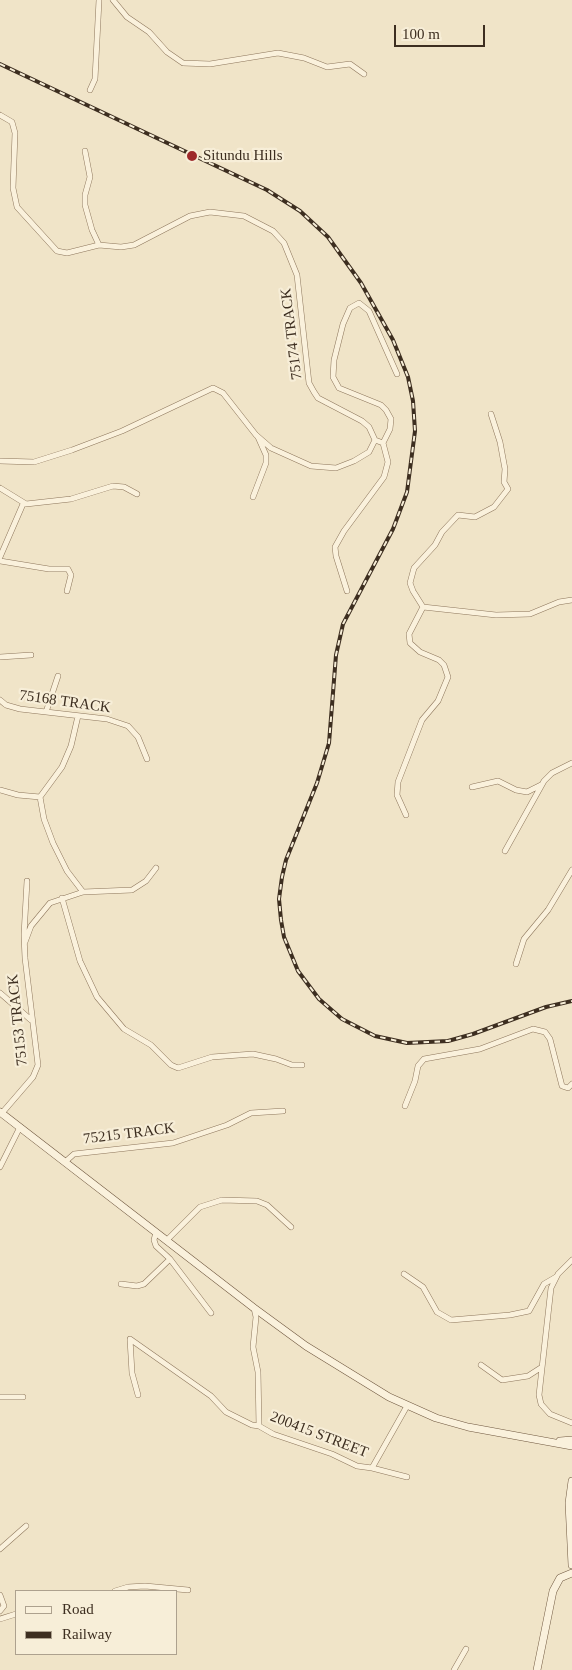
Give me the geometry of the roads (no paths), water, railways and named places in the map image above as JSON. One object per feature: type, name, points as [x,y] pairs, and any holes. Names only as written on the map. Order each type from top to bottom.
[{"type":"street","points":[[90,90],[95,79],[99,0]]},
{"type":"street","points":[[113,0],[127,17],[149,32],[168,52],[183,63],[210,64],[278,53],[304,58],[328,68],[350,64],[364,74]]},
{"type":"street","name":"75174 TRACK","points":[[0,115],[8,118],[14,126],[14,198],[20,211],[57,252],[68,253],[99,245],[121,247],[134,244],[190,216],[210,212],[244,216],[273,231],[284,243],[297,275],[311,388],[318,398],[362,421],[369,427],[375,440]]},
{"type":"street","points":[[85,151],[90,177],[84,199],[89,221],[99,245]]},
{"type":"street","points":[[347,591],[336,556],[335,546],[384,477],[388,462],[383,443],[391,424],[386,410],[369,400],[345,392],[334,382],[334,360],[343,324],[350,308],[359,303],[368,311],[397,374]]},
{"type":"street","points":[[0,461],[34,462],[72,450],[122,432],[213,388],[223,393],[256,434],[271,448],[310,466],[328,469],[354,462],[369,452],[375,440],[383,443]]},
{"type":"street","points":[[423,608],[410,584],[414,568],[458,514],[475,517],[494,507],[508,489],[504,482],[500,442],[491,414]]},
{"type":"street","points":[[253,498],[266,463],[266,455],[256,434]]},
{"type":"street","points":[[0,488],[23,504],[65,501],[113,486],[128,488],[137,494]]},
{"type":"street","points":[[0,556],[23,504]]},
{"type":"street","points":[[0,561],[49,569],[68,569],[71,576],[67,591]]},
{"type":"street","points":[[423,608],[496,615],[530,614],[559,602],[572,600]]},
{"type":"street","points":[[406,814],[397,795],[398,782],[422,720],[438,701],[448,678],[444,665],[439,660],[420,652],[410,643],[409,634],[423,608]]},
{"type":"street","points":[[0,657],[31,655]]},
{"type":"street","points":[[46,712],[58,676]]},
{"type":"street","name":"75168 TRACK","points":[[0,700],[14,708],[107,719],[128,726],[138,737],[147,759]]},
{"type":"street","points":[[78,716],[71,746],[62,767],[40,797],[44,819],[53,844],[67,871],[83,892]]},
{"type":"street","points":[[505,851],[541,785],[552,773],[572,763]]},
{"type":"street","points":[[472,787],[498,780],[516,790],[527,792],[541,785]]},
{"type":"street","points":[[0,790],[11,794],[40,797]]},
{"type":"street","points":[[24,945],[31,926],[50,903],[83,892],[121,892],[139,888],[156,868]]},
{"type":"street","points":[[516,964],[524,939],[548,910],[572,870]]},
{"type":"street","name":"75153 TRACK","points":[[1,1113],[37,1071],[24,945],[28,881]]},
{"type":"street","points":[[62,898],[75,948],[97,997],[128,1033],[151,1045],[171,1065],[178,1068],[212,1057],[253,1054],[292,1065],[302,1065]]},
{"type":"street","points":[[0,993],[32,1021]]},
{"type":"street","points":[[405,1106],[415,1081],[418,1066],[424,1059],[480,1049],[528,1030],[545,1032],[550,1039],[562,1086],[568,1088],[572,1084]]},
{"type":"street","name":"75215 TRACK","points":[[66,1162],[74,1154],[173,1143],[227,1124],[250,1113],[283,1111]]},
{"type":"street","points":[[1,1113],[254,1308],[350,1374],[407,1406],[436,1418],[468,1427],[572,1446]]},
{"type":"street","points":[[0,1167],[20,1127]]},
{"type":"street","points":[[167,1240],[200,1207],[222,1200],[257,1202],[267,1206],[291,1227]]},
{"type":"street","points":[[156,1232],[154,1243],[170,1258],[211,1313]]},
{"type":"street","points":[[121,1284],[137,1286],[144,1284],[170,1258]]},
{"type":"street","points":[[404,1274],[423,1287],[437,1312],[451,1320],[518,1314],[529,1311],[544,1284],[556,1277],[572,1260]]},
{"type":"street","points":[[556,1277],[549,1296],[539,1390],[541,1404],[550,1414],[572,1423]]},
{"type":"street","name":"200415 STREET","points":[[254,1308],[253,1347],[258,1372],[259,1426],[273,1434],[332,1454],[358,1466],[407,1477]]},
{"type":"street","points":[[138,1395],[132,1373],[130,1339],[211,1396],[226,1412],[252,1425],[259,1426]]},
{"type":"street","points":[[481,1365],[494,1377],[502,1380],[528,1376],[542,1367]]},
{"type":"street","points":[[0,1397],[23,1397]]},
{"type":"street","points":[[372,1468],[407,1406]]},
{"type":"street","points":[[552,1442],[572,1440]]},
{"type":"street","points":[[572,1481],[569,1503],[572,1565]]},
{"type":"street","points":[[0,1548],[26,1526]]},
{"type":"street","points":[[537,1670],[553,1591],[560,1578],[572,1573]]},
{"type":"street","points":[[118,1590],[128,1587],[156,1586],[188,1590]]},
{"type":"street","points":[[0,1595],[4,1606],[0,1612]]},
{"type":"street","points":[[0,1619],[15,1614]]},
{"type":"street","points":[[454,1670],[466,1649]]},
{"type":"railway","points":[[0,64],[267,190],[300,211],[328,237],[361,283],[393,340],[408,377],[413,401],[415,431],[407,492],[393,529],[343,624],[336,655],[329,743],[317,783],[286,860],[282,877],[279,899],[281,920],[284,937],[298,971],[319,999],[342,1019],[375,1036],[407,1043],[448,1041],[473,1034],[546,1007],[572,1001]]},
{"type":"place","name":"Situndu Hills","points":[[192,156]]}]
